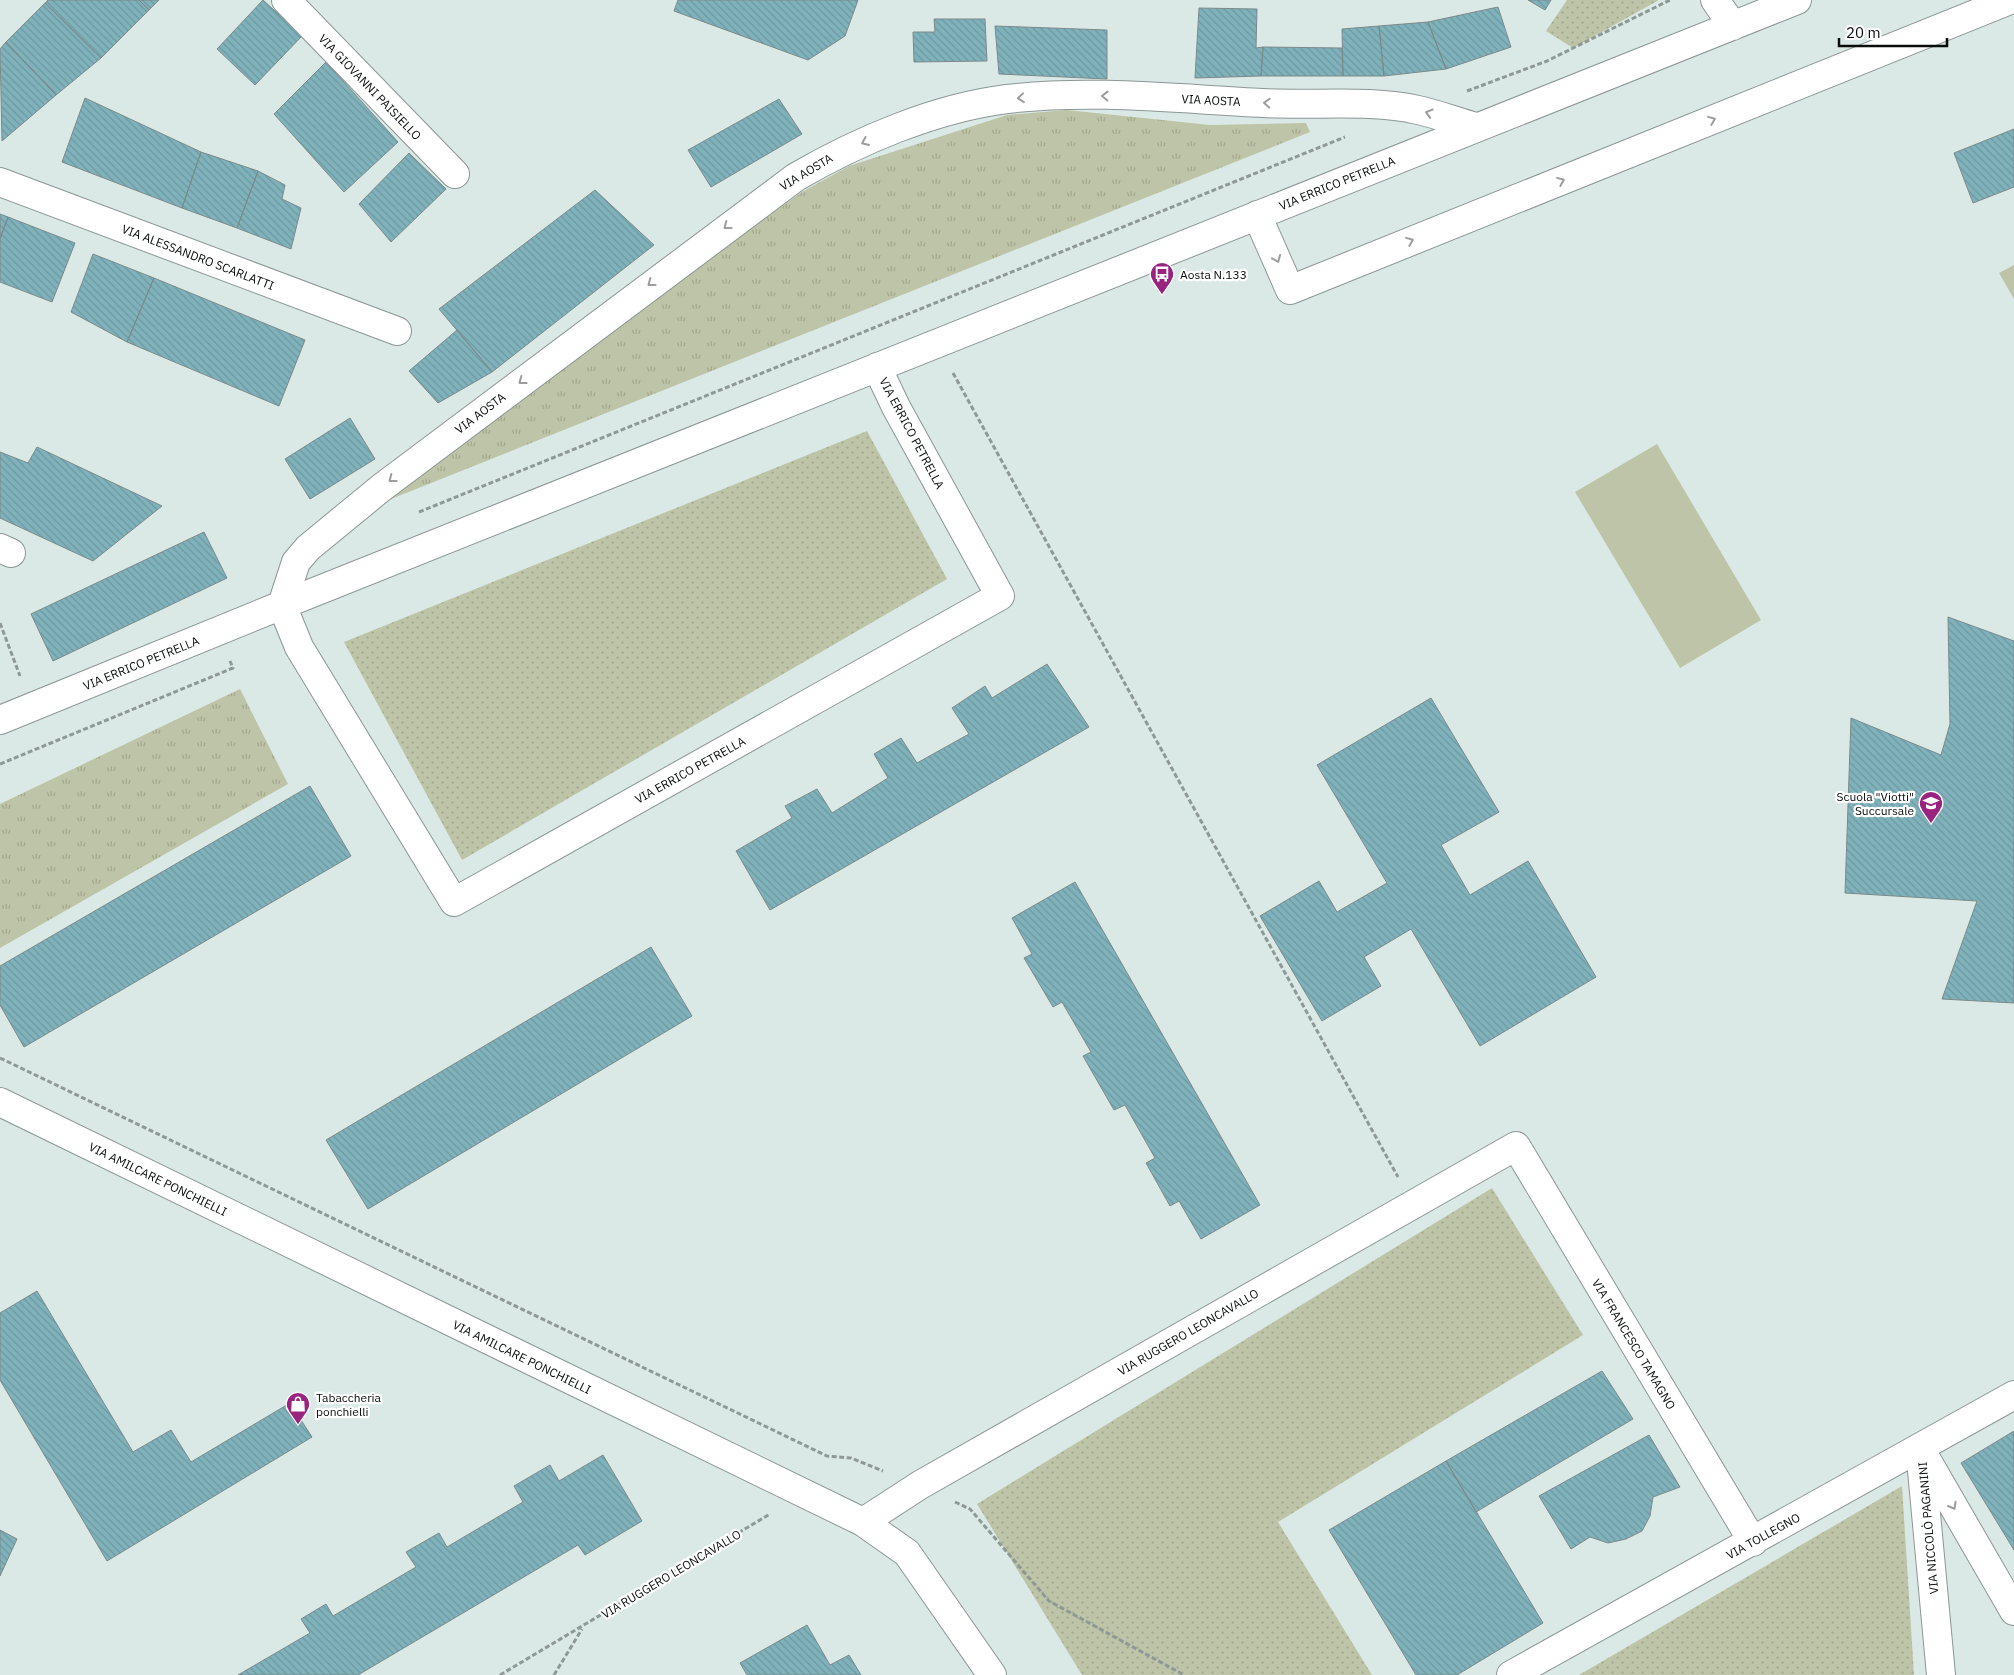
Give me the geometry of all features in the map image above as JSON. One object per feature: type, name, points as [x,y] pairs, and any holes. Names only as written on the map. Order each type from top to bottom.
[{"type":"street","name":"VIA GIOVANNI PAISIELLO","points":[[286,0],[454,174]]},
{"type":"street","points":[[1716,0],[1733,26]]},
{"type":"street","name":"VIA ERRICO PETRELLA","points":[[0,720],[282,604],[1733,26],[1766,5],[1797,0]]},
{"type":"street","points":[[1257,215],[1290,290],[2010,0]]},
{"type":"street","name":"VIA AOSTA","points":[[282,604],[296,562],[308,548],[381,488],[758,203],[796,177],[832,156],[882,135],[971,106],[1042,96],[1083,95],[1308,105],[1372,105],[1417,110],[1476,127]]},
{"type":"street","name":"VIA ALESSANDRO SCARLATTI","points":[[0,182],[397,332]]},
{"type":"street","name":"VIA ERRICO PETRELLA","points":[[282,604],[299,647],[454,902],[1000,596],[896,407],[877,367]]},
{"type":"street","name":"VIA AMILCARE PONCHIELLI","points":[[0,1102],[863,1522],[907,1552],[992,1675]]},
{"type":"street","name":"VIA RUGGERO LEONCAVALLO","points":[[863,1522],[929,1480],[1516,1146]]},
{"type":"street","name":"VIA FRANCESCO TAMAGNO","points":[[1516,1146],[1753,1542]]},
{"type":"street","name":"VIA TOLLEGNO","points":[[1511,1675],[2014,1395]]},
{"type":"street","name":"VIA NICCOLÒ PAGANINI","points":[[1920,1449],[2014,1611]]},
{"type":"street","name":"VIA NICCOLÒ PAGANINI","points":[[1920,1449],[1941,1675]]},
{"type":"path","points":[[1463,92],[1547,61],[1670,0]]},
{"type":"path","points":[[417,513],[1346,137]]},
{"type":"path","points":[[937,344],[1413,1204]]},
{"type":"path","points":[[0,623],[32,707]]},
{"type":"path","name":"VIA RUGGERO LEONCAVALLO","points":[[0,1058],[827,1456],[803,1494],[500,1675]]},
{"type":"path","points":[[970,1509],[1049,1602],[1184,1675]]},
{"type":"path","points":[[554,1675],[583,1627]]},
{"type":"green space","points":[[1567,0],[1659,0],[1573,48],[1546,31]]},
{"type":"green space","points":[[1067,110],[1210,125],[1306,123],[1310,132],[381,503],[802,192],[849,166],[1007,115]]},
{"type":"green space","points":[[2014,265],[2014,299],[1999,273]]},
{"type":"green space","points":[[867,431],[947,579],[462,860],[344,642]]},
{"type":"green space","points":[[1657,444],[1761,620],[1680,668],[1575,492]]},
{"type":"green space","points":[[240,689],[288,784],[0,948],[0,804]]},
{"type":"green space","points":[[1492,1188],[1583,1335],[1278,1522],[1372,1675],[1082,1675],[977,1504]]},
{"type":"green space","points":[[1902,1486],[1914,1675],[1579,1675]]},
{"type":"building","points":[[48,0],[139,0],[149,10],[101,58],[45,3]]},
{"type":"building","points":[[139,0],[159,0],[149,10]]},
{"type":"building","points":[[263,0],[302,36],[255,85],[217,49]]},
{"type":"building","points":[[678,0],[858,0],[845,36],[808,60],[674,11]]},
{"type":"building","points":[[1528,0],[1551,0],[1545,10]]},
{"type":"building","points":[[45,3],[101,58],[56,95],[6,42]]},
{"type":"building","points":[[1498,7],[1511,47],[1446,69],[1428,22]]},
{"type":"building","points":[[1199,8],[1257,9],[1256,48],[1263,47],[1261,76],[1195,78]]},
{"type":"building","points":[[934,19],[985,19],[987,61],[914,62],[913,32],[935,32]]},
{"type":"building","points":[[1428,22],[1446,69],[1384,76],[1379,26]]},
{"type":"building","points":[[995,26],[1107,30],[1107,79],[999,74]]},
{"type":"building","points":[[1379,26],[1384,76],[1343,76],[1342,29]]},
{"type":"building","points":[[6,42],[56,95],[2,141],[0,49]]},
{"type":"building","points":[[1263,47],[1342,48],[1343,76],[1261,76]]},
{"type":"building","points":[[326,62],[398,142],[344,192],[274,114]]},
{"type":"building","points":[[85,98],[201,152],[182,208],[62,162]]},
{"type":"building","points":[[779,99],[802,134],[711,187],[688,150]]},
{"type":"building","points":[[2014,129],[2014,187],[1973,203],[1954,153]]},
{"type":"building","points":[[201,152],[258,171],[237,228],[182,208]]},
{"type":"building","points":[[409,153],[446,189],[391,242],[359,204]]},
{"type":"building","points":[[258,171],[285,185],[282,199],[301,208],[291,249],[237,228]]},
{"type":"building","points":[[595,190],[654,245],[492,372],[439,309]]},
{"type":"building","points":[[0,214],[8,217],[0,239]]},
{"type":"building","points":[[8,217],[75,243],[52,302],[0,282],[0,239]]},
{"type":"building","points":[[93,254],[154,278],[127,342],[71,312]]},
{"type":"building","points":[[154,278],[305,340],[279,406],[127,342]]},
{"type":"building","points":[[457,330],[492,372],[438,403],[409,371]]},
{"type":"building","points":[[350,418],[375,459],[310,499],[285,459]]},
{"type":"building","points":[[37,447],[162,506],[93,561],[0,518],[0,452],[28,463]]},
{"type":"building","points":[[204,532],[227,578],[53,661],[31,614]]},
{"type":"building","name":"Scuola \"Viotti\" Succursale","points":[[1948,617],[2014,641],[2014,1003],[1942,999],[1977,901],[1845,893],[1851,718],[1941,755],[1950,724]]},
{"type":"building","points":[[1047,664],[1089,727],[770,910],[736,851],[792,818],[785,806],[817,789],[832,813],[888,778],[874,754],[901,738],[917,763],[969,734],[952,708],[985,686],[992,698]]},
{"type":"building","points":[[1431,698],[1499,812],[1441,845],[1470,895],[1528,861],[1596,977],[1480,1046],[1411,929],[1364,957],[1381,986],[1322,1021],[1260,916],[1319,881],[1337,912],[1387,883],[1317,765]]},
{"type":"building","points":[[310,786],[351,856],[24,1047],[0,1005],[0,966]]},
{"type":"building","points":[[1075,882],[1260,1205],[1201,1239],[1179,1201],[1170,1206],[1146,1163],[1155,1158],[1125,1105],[1114,1110],[1083,1056],[1091,1052],[1062,1002],[1053,1007],[1024,958],[1032,954],[1012,918]]},
{"type":"building","points":[[651,947],[692,1016],[368,1209],[326,1140]]},
{"type":"building","points":[[37,1291],[133,1452],[171,1430],[191,1462],[290,1403],[312,1437],[107,1561],[0,1380],[0,1313]]},
{"type":"building","points":[[1602,1371],[1633,1419],[1476,1512],[1446,1461]]},
{"type":"building","points":[[2014,1431],[2014,1550],[1961,1463]]},
{"type":"building","points":[[1649,1435],[1680,1487],[1653,1497],[1650,1516],[1642,1531],[1626,1539],[1608,1543],[1590,1537],[1571,1549],[1539,1496]]},
{"type":"building","points":[[603,1455],[642,1521],[585,1555],[578,1545],[358,1675],[238,1675],[310,1633],[301,1619],[326,1604],[333,1616],[416,1567],[406,1552],[439,1533],[447,1547],[523,1502],[514,1486],[550,1465],[559,1481]]},
{"type":"building","points":[[1446,1461],[1543,1623],[1457,1675],[1416,1675],[1329,1530]]},
{"type":"building","points":[[0,1530],[17,1539],[0,1576]]},
{"type":"building","points":[[807,1625],[830,1665],[849,1655],[861,1675],[747,1675],[740,1663]]},
{"type":"place","name":"Aosta N.133","points":[[1162,295]]},
{"type":"place","name":"Scuola \"Viotti\" Succursale","points":[[1931,824]]},
{"type":"place","name":"Tabaccheria ponchielli","points":[[298,1425]]}]
